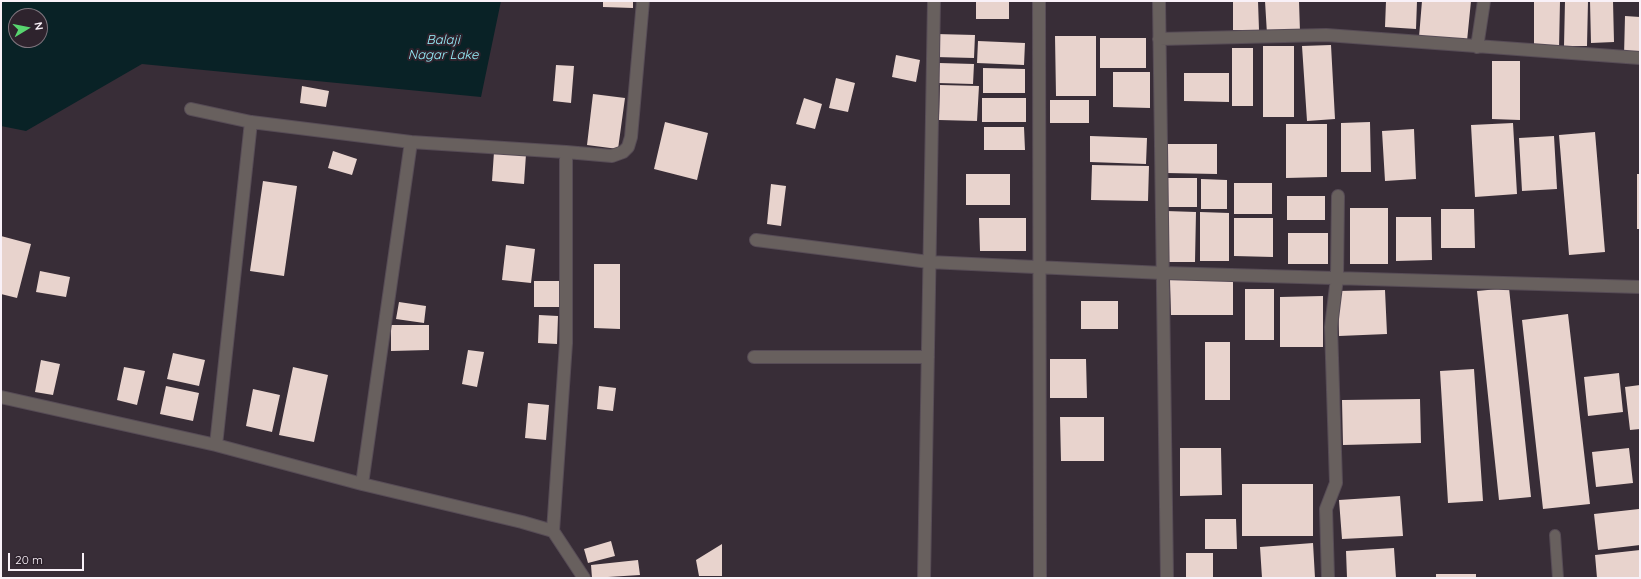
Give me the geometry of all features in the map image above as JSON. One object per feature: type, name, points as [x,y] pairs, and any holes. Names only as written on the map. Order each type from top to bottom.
[{"type":"street","points":[[191,109],[251,122],[410,142],[612,156],[623,152],[628,147],[631,137],[643,1]]},
{"type":"street","points":[[924,578],[934,1]]},
{"type":"street","points":[[1039,1],[1040,578]]},
{"type":"street","points":[[1159,1],[1167,578]]},
{"type":"street","points":[[1478,47],[1484,1]]},
{"type":"street","points":[[1159,39],[1326,35],[1640,58]]},
{"type":"street","points":[[216,445],[251,122]]},
{"type":"street","points":[[362,484],[410,142]]},
{"type":"street","points":[[566,152],[566,342],[553,531],[584,578]]},
{"type":"street","points":[[1328,578],[1326,509],[1336,484],[1330,327],[1337,278],[1338,196]]},
{"type":"street","points":[[756,240],[929,262],[1163,273],[1640,287]]},
{"type":"street","points":[[754,357],[928,357]]},
{"type":"street","points":[[1,398],[216,445],[362,484],[522,522],[553,531]]},
{"type":"lane","points":[[1555,535],[1558,578]]},
{"type":"water","name":"Balaji Nagar Lake","points":[[1,1],[501,1],[481,97],[142,64],[26,131],[1,126]]},
{"type":"building","points":[[603,1],[633,1],[633,8],[603,7]]},
{"type":"building","points":[[976,1],[1009,1],[1009,19],[976,19]]},
{"type":"building","points":[[1233,1],[1258,1],[1259,30],[1233,30]]},
{"type":"building","points":[[1265,1],[1299,1],[1300,32],[1267,34]]},
{"type":"building","points":[[1386,1],[1417,1],[1416,29],[1385,27]]},
{"type":"building","points":[[1422,1],[1471,1],[1467,41],[1419,37]]},
{"type":"building","points":[[1534,1],[1560,1],[1559,49],[1534,49]]},
{"type":"building","points":[[1565,1],[1588,1],[1587,46],[1564,46]]},
{"type":"building","points":[[1590,1],[1613,1],[1614,42],[1591,43]]},
{"type":"building","points":[[1625,16],[1640,17],[1640,56],[1624,56]]},
{"type":"building","points":[[936,34],[975,35],[974,58],[935,57]]},
{"type":"building","points":[[1055,36],[1096,36],[1096,96],[1056,96]]},
{"type":"building","points":[[1100,38],[1146,38],[1146,68],[1100,68]]},
{"type":"building","points":[[978,41],[1025,43],[1024,65],[977,63]]},
{"type":"building","points":[[1331,45],[1335,119],[1307,121],[1302,46]]},
{"type":"building","points":[[1263,46],[1294,46],[1294,117],[1263,117]]},
{"type":"building","points":[[1232,48],[1253,48],[1253,106],[1232,106]]},
{"type":"building","points":[[896,55],[920,60],[916,82],[892,77]]},
{"type":"building","points":[[1492,61],[1520,61],[1520,120],[1492,119]]},
{"type":"building","points":[[939,63],[974,64],[973,84],[938,83]]},
{"type":"building","points":[[556,65],[574,66],[571,103],[553,101]]},
{"type":"building","points":[[983,68],[1025,69],[1025,93],[983,93]]},
{"type":"building","points":[[1113,72],[1150,72],[1150,108],[1113,107]]},
{"type":"building","points":[[1184,73],[1229,73],[1229,102],[1184,101]]},
{"type":"building","points":[[836,78],[855,83],[848,112],[829,108]]},
{"type":"building","points":[[940,85],[979,86],[977,121],[939,120]]},
{"type":"building","points":[[302,86],[329,91],[326,107],[300,103]]},
{"type":"building","points":[[593,94],[625,98],[618,149],[587,145]]},
{"type":"building","points":[[804,98],[822,104],[815,129],[796,124]]},
{"type":"building","points":[[982,98],[1026,98],[1026,122],[982,122]]},
{"type":"building","points":[[1050,100],[1089,100],[1089,123],[1050,123]]},
{"type":"building","points":[[665,122],[708,133],[697,180],[654,169]]},
{"type":"building","points":[[1370,122],[1371,172],[1341,172],[1341,123]]},
{"type":"building","points":[[1513,123],[1517,194],[1475,197],[1471,125]]},
{"type":"building","points":[[1286,124],[1327,124],[1327,177],[1286,178]]},
{"type":"building","points":[[984,127],[1024,127],[1025,150],[984,150]]},
{"type":"building","points":[[1414,129],[1416,179],[1385,181],[1382,131]]},
{"type":"building","points":[[1595,132],[1605,252],[1569,255],[1559,135]]},
{"type":"building","points":[[1090,136],[1147,138],[1146,164],[1090,162]]},
{"type":"building","points":[[1554,136],[1557,189],[1522,191],[1519,138]]},
{"type":"building","points":[[1166,144],[1217,144],[1217,174],[1166,173]]},
{"type":"building","points":[[333,151],[357,159],[352,175],[328,168]]},
{"type":"building","points":[[494,152],[526,154],[524,184],[492,181]]},
{"type":"building","points":[[1092,165],[1149,166],[1148,201],[1091,200]]},
{"type":"building","points":[[966,174],[1010,174],[1010,205],[966,205]]},
{"type":"building","points":[[1637,174],[1640,174],[1640,229],[1637,229]]},
{"type":"building","points":[[1165,178],[1197,178],[1197,207],[1165,207]]},
{"type":"building","points":[[1201,179],[1227,180],[1227,209],[1201,209]]},
{"type":"building","points":[[263,181],[297,186],[284,276],[250,271]]},
{"type":"building","points":[[1234,183],[1272,183],[1272,214],[1234,214]]},
{"type":"building","points":[[771,184],[786,186],[781,226],[767,224]]},
{"type":"building","points":[[1287,196],[1325,196],[1325,220],[1287,220]]},
{"type":"building","points":[[1350,208],[1388,208],[1388,264],[1350,264]]},
{"type":"building","points":[[1441,209],[1474,209],[1475,248],[1441,248]]},
{"type":"building","points":[[1166,211],[1196,212],[1195,262],[1166,262]]},
{"type":"building","points":[[1200,212],[1229,213],[1229,261],[1200,261]]},
{"type":"building","points":[[1396,217],[1431,217],[1432,260],[1396,261]]},
{"type":"building","points":[[979,218],[1026,218],[1026,251],[980,251]]},
{"type":"building","points":[[1234,218],[1273,218],[1273,257],[1234,256]]},
{"type":"building","points":[[1288,233],[1328,233],[1328,264],[1288,264]]},
{"type":"building","points":[[1,236],[31,244],[17,298],[1,294]]},
{"type":"building","points":[[506,245],[535,249],[531,283],[502,280]]},
{"type":"building","points":[[594,264],[620,264],[620,329],[594,328]]},
{"type":"building","points":[[40,271],[70,277],[66,297],[36,292]]},
{"type":"building","points":[[1233,279],[1233,315],[1171,315],[1170,280]]},
{"type":"building","points":[[534,281],[562,281],[561,307],[534,307]]},
{"type":"building","points":[[1509,288],[1531,497],[1499,500],[1477,291]]},
{"type":"building","points":[[1245,289],[1274,289],[1274,340],[1245,340]]},
{"type":"building","points":[[1385,290],[1387,334],[1339,336],[1338,291]]},
{"type":"building","points":[[1323,296],[1323,347],[1280,347],[1280,297]]},
{"type":"building","points":[[1081,301],[1118,301],[1118,329],[1081,329]]},
{"type":"building","points":[[399,302],[426,306],[424,323],[396,319]]},
{"type":"building","points":[[1568,314],[1590,504],[1543,509],[1522,320]]},
{"type":"building","points":[[539,315],[558,316],[557,344],[538,343]]},
{"type":"building","points":[[391,325],[429,325],[429,350],[391,351]]},
{"type":"building","points":[[1205,342],[1230,342],[1230,400],[1205,400]]},
{"type":"building","points":[[468,350],[484,352],[477,387],[462,384]]},
{"type":"building","points":[[173,353],[205,360],[199,386],[167,379]]},
{"type":"building","points":[[1050,359],[1086,359],[1087,398],[1050,398]]},
{"type":"building","points":[[41,360],[60,364],[53,395],[35,392]]},
{"type":"building","points":[[124,367],[145,371],[137,405],[117,400]]},
{"type":"building","points":[[293,367],[328,375],[314,442],[279,435]]},
{"type":"building","points":[[1474,369],[1483,501],[1448,503],[1440,371]]},
{"type":"building","points":[[1619,373],[1623,412],[1588,416],[1584,377]]},
{"type":"building","points":[[1640,385],[1640,429],[1630,430],[1625,387]]},
{"type":"building","points":[[166,386],[199,393],[193,421],[160,414]]},
{"type":"building","points":[[599,386],[616,388],[613,411],[597,409]]},
{"type":"building","points":[[253,389],[280,395],[272,432],[246,426]]},
{"type":"building","points":[[1420,399],[1421,443],[1343,445],[1342,400]]},
{"type":"building","points":[[528,403],[549,405],[546,440],[525,438]]},
{"type":"building","points":[[1060,417],[1104,417],[1104,461],[1061,461]]},
{"type":"building","points":[[1180,448],[1221,448],[1222,495],[1180,496]]},
{"type":"building","points":[[1629,448],[1633,483],[1596,487],[1592,452]]},
{"type":"building","points":[[1242,484],[1313,484],[1313,536],[1242,536]]},
{"type":"building","points":[[1400,496],[1403,536],[1342,539],[1339,500]]},
{"type":"building","points":[[1639,509],[1640,545],[1598,550],[1594,514]]},
{"type":"building","points":[[1205,519],[1236,519],[1237,549],[1205,549]]},
{"type":"building","points":[[611,541],[615,556],[588,563],[584,549]]},
{"type":"building","points":[[1313,543],[1315,578],[1262,578],[1260,547]]},
{"type":"building","points":[[722,544],[722,576],[699,576],[696,560]]},
{"type":"building","points":[[1394,548],[1396,578],[1347,578],[1346,551]]},
{"type":"building","points":[[1640,550],[1640,578],[1597,578],[1595,555]]},
{"type":"building","points":[[1186,553],[1213,553],[1213,578],[1186,578]]},
{"type":"building","points":[[638,560],[640,575],[592,578],[591,565]]},
{"type":"building","points":[[1436,574],[1476,574],[1476,578],[1436,578]]}]
